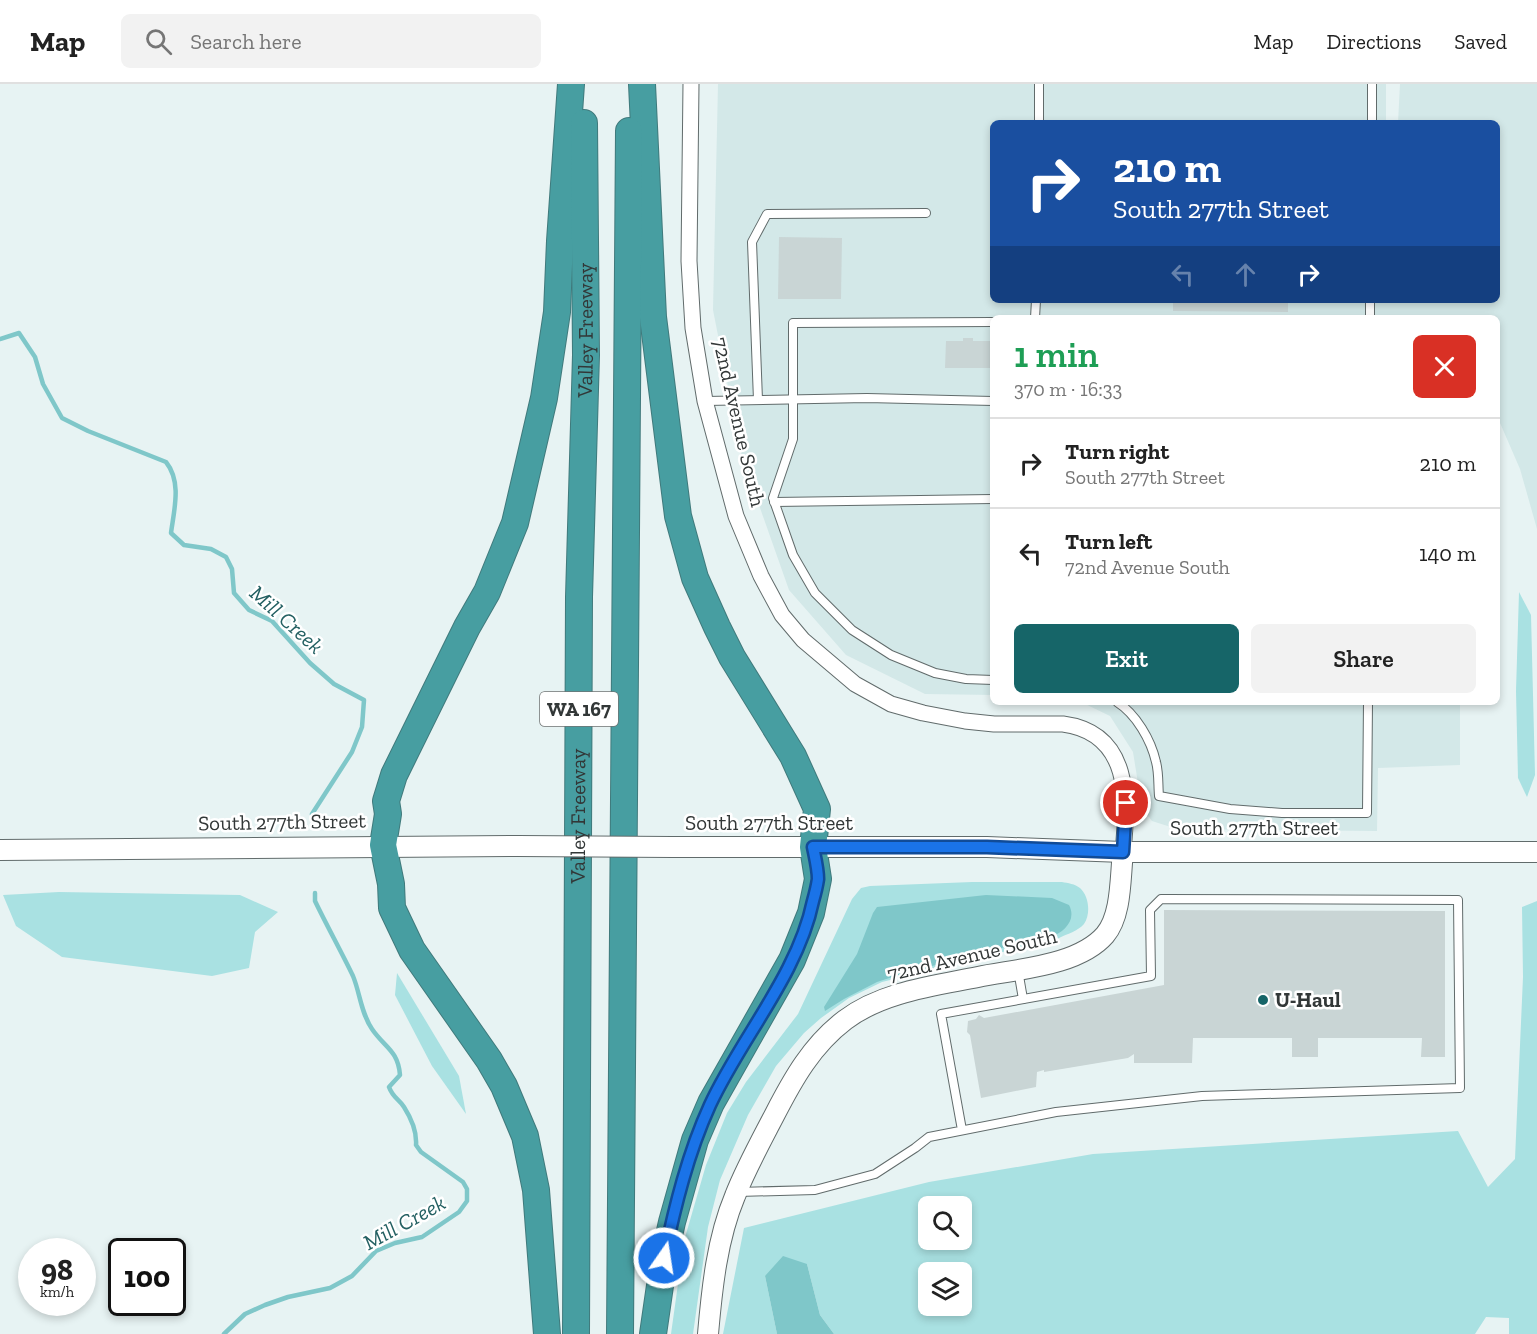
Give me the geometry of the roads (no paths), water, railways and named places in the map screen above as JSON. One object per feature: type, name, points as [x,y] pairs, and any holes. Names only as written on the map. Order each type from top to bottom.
[{"type":"highway","points":[[547,1334],[536,1190],[525,1136],[504,1086],[489,1060],[412,950],[398,922],[392,908],[391,884],[383,845],[388,814],[386,801],[394,775],[467,627],[487,592],[515,523],[544,398],[558,312],[560,241],[571,84]]},
{"type":"highway","name":"Valley Freeway","points":[[576,1334],[579,597],[585,354],[585,84]]},
{"type":"highway","name":"Valley Freeway","points":[[620,1334],[629,84]]},
{"type":"highway","points":[[642,84],[653,317],[678,516],[695,578],[717,627],[732,657],[793,756],[817,809],[813,847],[818,879],[811,913],[792,960],[711,1103],[695,1140],[666,1249],[653,1334]]},
{"type":"main road","name":"South 277th Street","points":[[0,850],[383,845],[987,847],[1123,852],[1537,852]]},
{"type":"main road","name":"72nd Avenue South","points":[[708,1334],[720,1248],[737,1191],[800,1068],[820,1042],[846,1020],[879,1001],[914,990],[1065,959],[1089,948],[1105,935],[1113,923],[1117,910],[1123,852]]},
{"type":"street","name":"72nd Avenue South","points":[[691,84],[689,261],[693,328],[705,401],[736,516],[766,586],[782,615],[803,640],[855,684],[891,704],[965,721],[994,724],[1063,724],[1091,733],[1111,752],[1122,774],[1126,803],[1123,852]]},
{"type":"lane","points":[[1039,84],[1039,120]]},
{"type":"lane","points":[[1372,84],[1372,120]]},
{"type":"lane","points":[[758,400],[752,242],[767,214],[926,213]]},
{"type":"lane","points":[[990,322],[793,322],[793,439],[773,498],[793,555],[815,593],[852,630],[891,656],[935,673],[966,679],[990,680]]},
{"type":"lane","points":[[705,401],[867,398],[990,401]]},
{"type":"lane","points":[[774,502],[990,499]]},
{"type":"lane","points":[[1121,705],[1144,732],[1157,762],[1159,796],[1230,809],[1282,813],[1367,813],[1368,705]]},
{"type":"lane","points":[[737,1191],[825,1188],[874,1174],[929,1137],[1056,1112],[1203,1096],[1460,1088],[1458,900],[1161,898],[1150,910],[1151,976],[941,1014],[962,1130]]},
{"type":"lane","points":[[1018,969],[1023,999]]},
{"type":"waterway","name":"Mill Creek","points":[[0,339],[19,333],[35,357],[43,384],[62,418],[88,431],[166,462],[174,478],[175,487],[171,533],[184,545],[211,549],[226,557],[232,569],[234,593],[249,610],[272,621],[310,663],[334,684],[364,700],[362,727],[352,752],[312,814]]},
{"type":"waterway","name":"Mill Creek","points":[[224,1334],[245,1314],[288,1297],[330,1288],[352,1276],[376,1251],[395,1243],[422,1237],[459,1212],[467,1201],[467,1189],[463,1182],[421,1152],[416,1145],[409,1116],[389,1087],[400,1075],[399,1067],[390,1049],[368,1023],[353,976],[315,901],[315,893]]},
{"type":"place","name":"U-Haul","points":[[1263,1000]]}]
